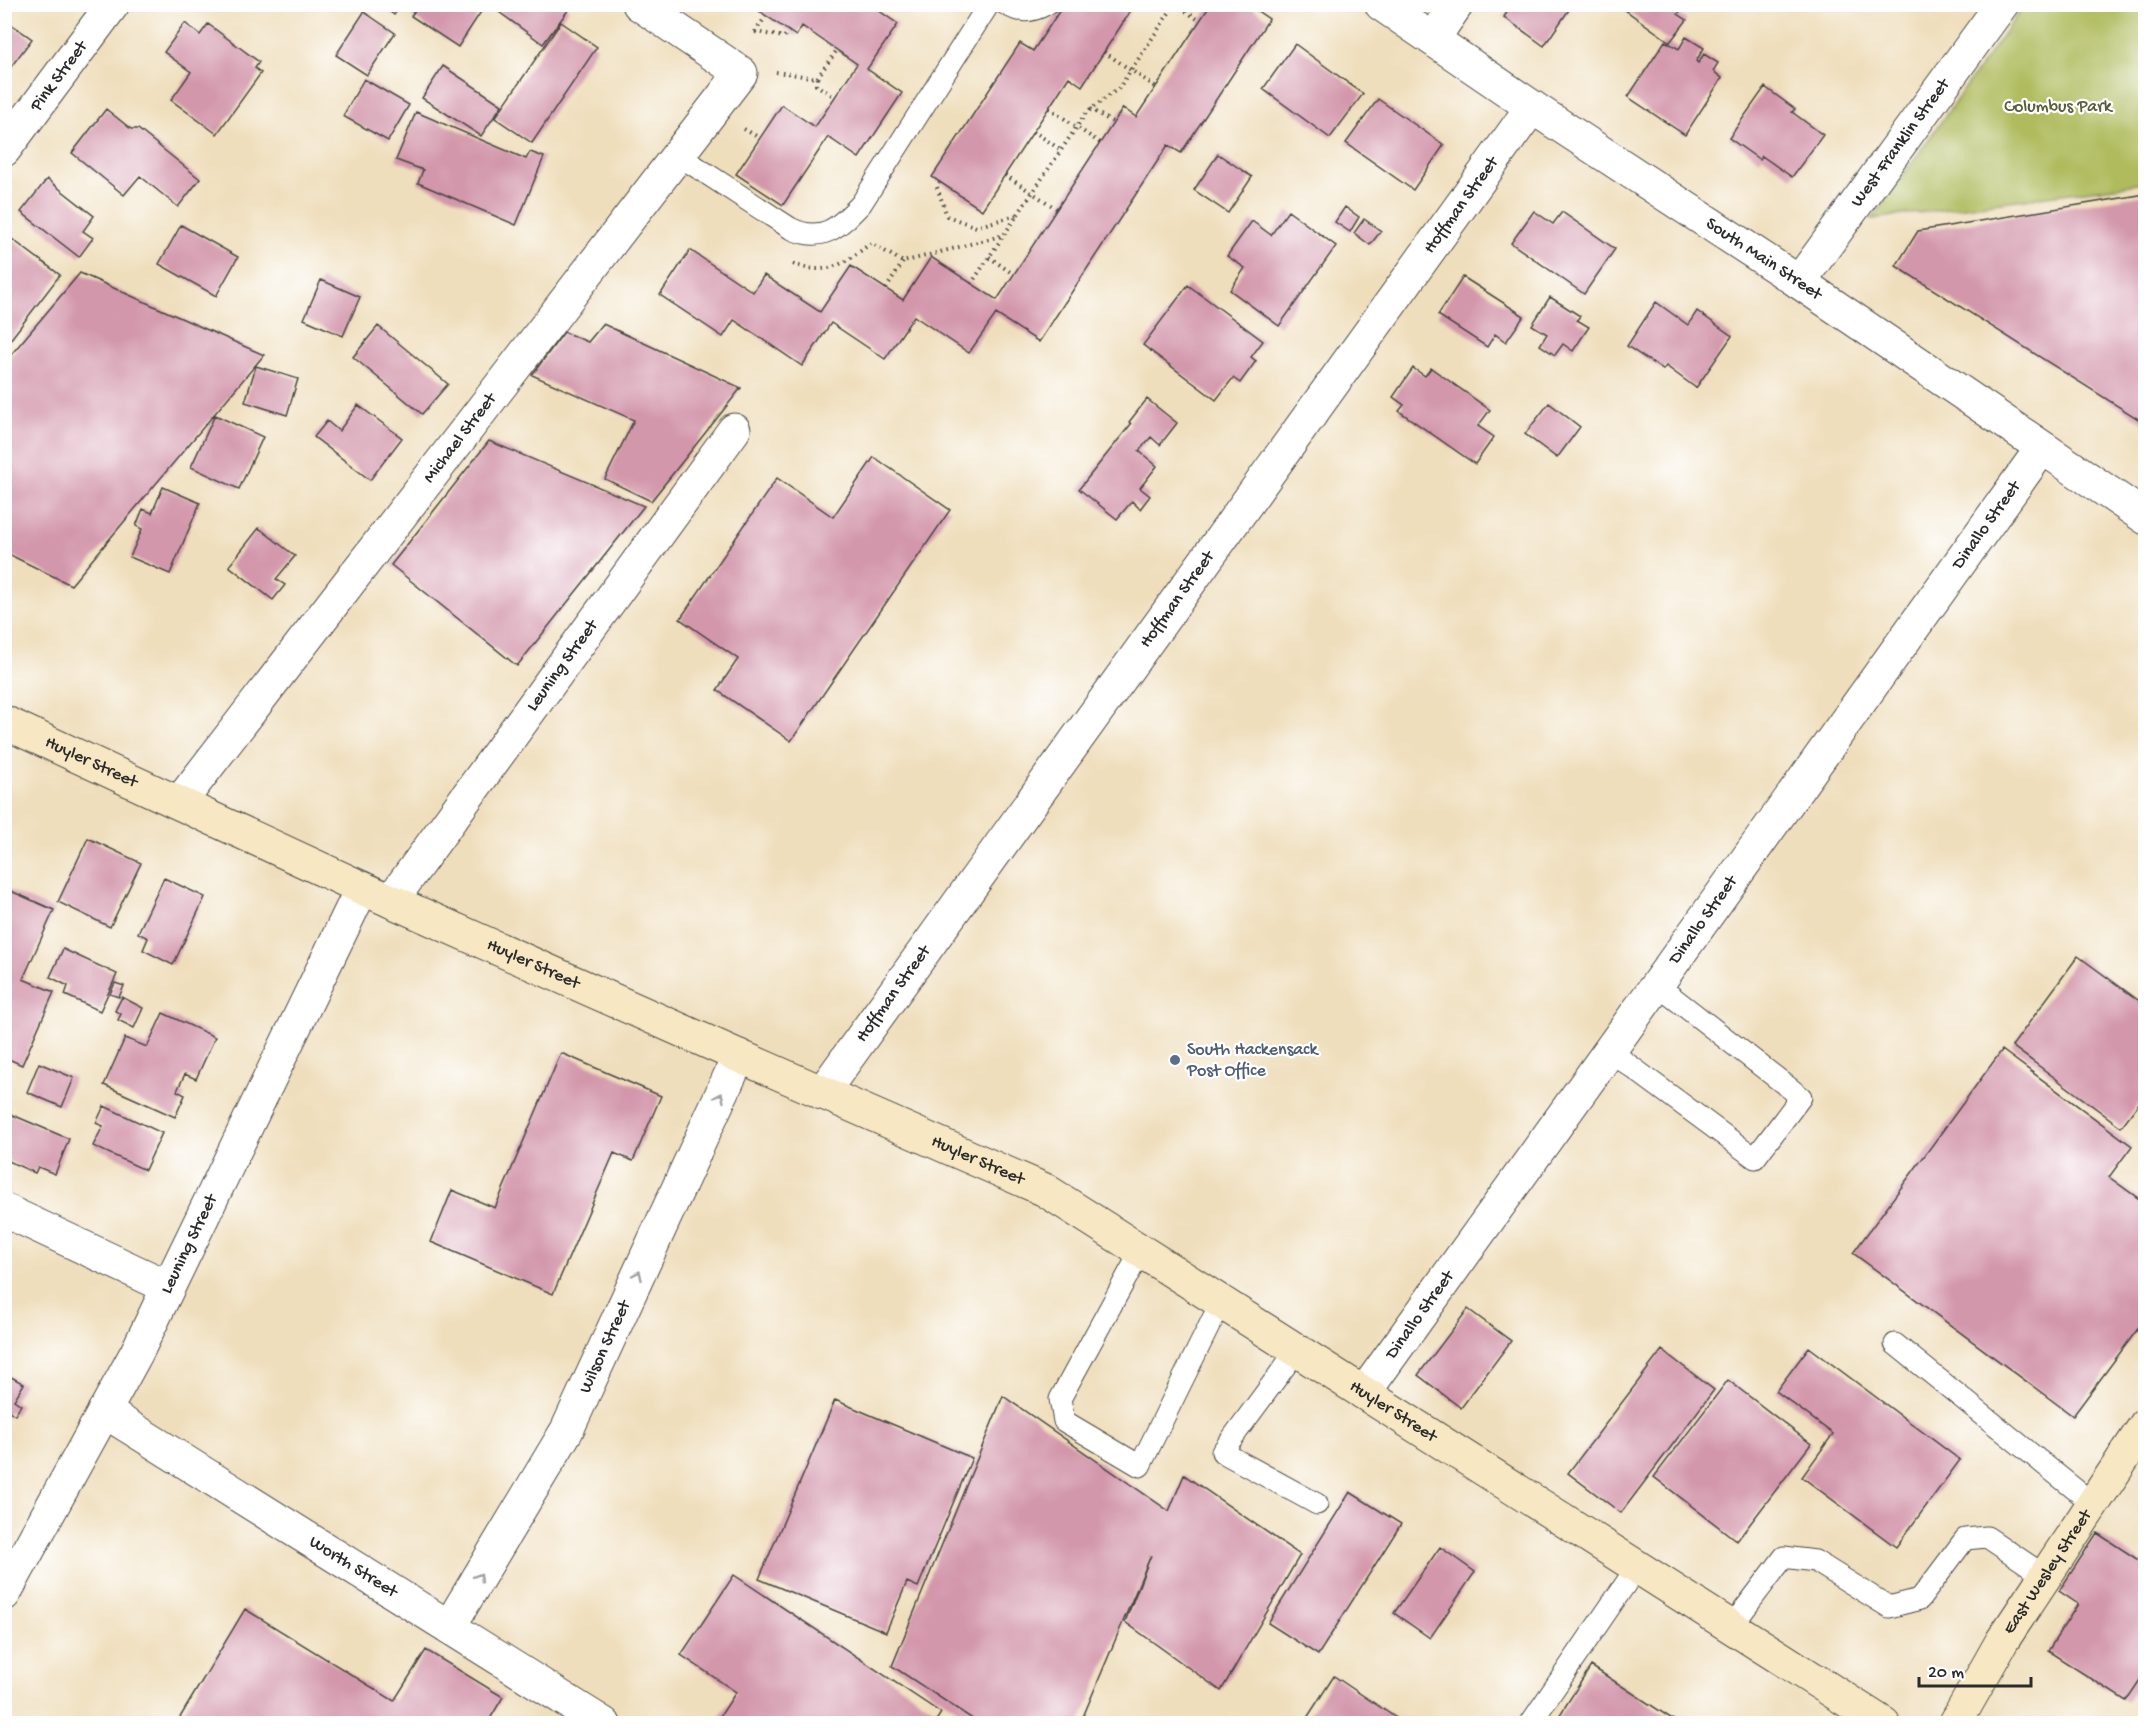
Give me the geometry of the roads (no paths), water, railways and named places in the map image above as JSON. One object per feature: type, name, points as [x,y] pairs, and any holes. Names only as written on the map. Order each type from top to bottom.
[{"type":"street","name":"Pink Street","points":[[4,150],[114,4]]},
{"type":"street","name":"Michael Street","points":[[180,802],[741,73],[639,4]]},
{"type":"street","name":"South Main Street","points":[[1381,4],[1532,107],[1799,282],[2145,518]]},
{"type":"street","points":[[1433,39],[1457,4]]},
{"type":"street","name":"West Franklin Street","points":[[1799,282],[2002,4]]},
{"type":"street","name":"Hoffman Street","points":[[822,1093],[1532,107]]},
{"type":"street","name":"Leuning Street","points":[[391,901],[734,430]]},
{"type":"street","name":"Dinallo Street","points":[[1364,1393],[2042,448]]},
{"type":"street","name":"Huyler Street","points":[[4,722],[362,888],[1045,1190],[1884,1724]]},
{"type":"street","name":"Leuning Street","points":[[4,1594],[137,1352],[362,888]]},
{"type":"street","name":"Wilson Street","points":[[449,1627],[567,1430],[739,1056]]},
{"type":"street","points":[[4,1210],[168,1287]]},
{"type":"street","name":"Worth Street","points":[[104,1412],[604,1724]]},
{"type":"street","name":"East Wesley Street","points":[[1955,1724],[2002,1641],[2145,1424]]},
{"type":"lane","points":[[678,155],[790,228],[802,234],[821,235],[842,223],[861,204],[989,4]]},
{"type":"lane","points":[[1005,4],[1014,10],[1029,12],[1047,4]]},
{"type":"lane","points":[[1610,1051],[1755,1158],[1801,1097],[1657,985]]},
{"type":"lane","points":[[1141,1251],[1060,1399],[1064,1421],[1140,1466],[1221,1302]]},
{"type":"lane","points":[[1895,1344],[2092,1503]]},
{"type":"lane","points":[[1296,1350],[1222,1452],[1317,1504]]},
{"type":"lane","points":[[1731,1627],[1785,1557],[1815,1561],[1889,1607],[1920,1599],[1965,1539],[1987,1537],[2045,1576]]},
{"type":"lane","points":[[1530,1724],[1637,1567]]},
{"type":"place","name":"South Hackensack Post Office","points":[[1175,1060]]},
{"type":"park label","name":"Columbus Park","points":[[2058,107]]}]
